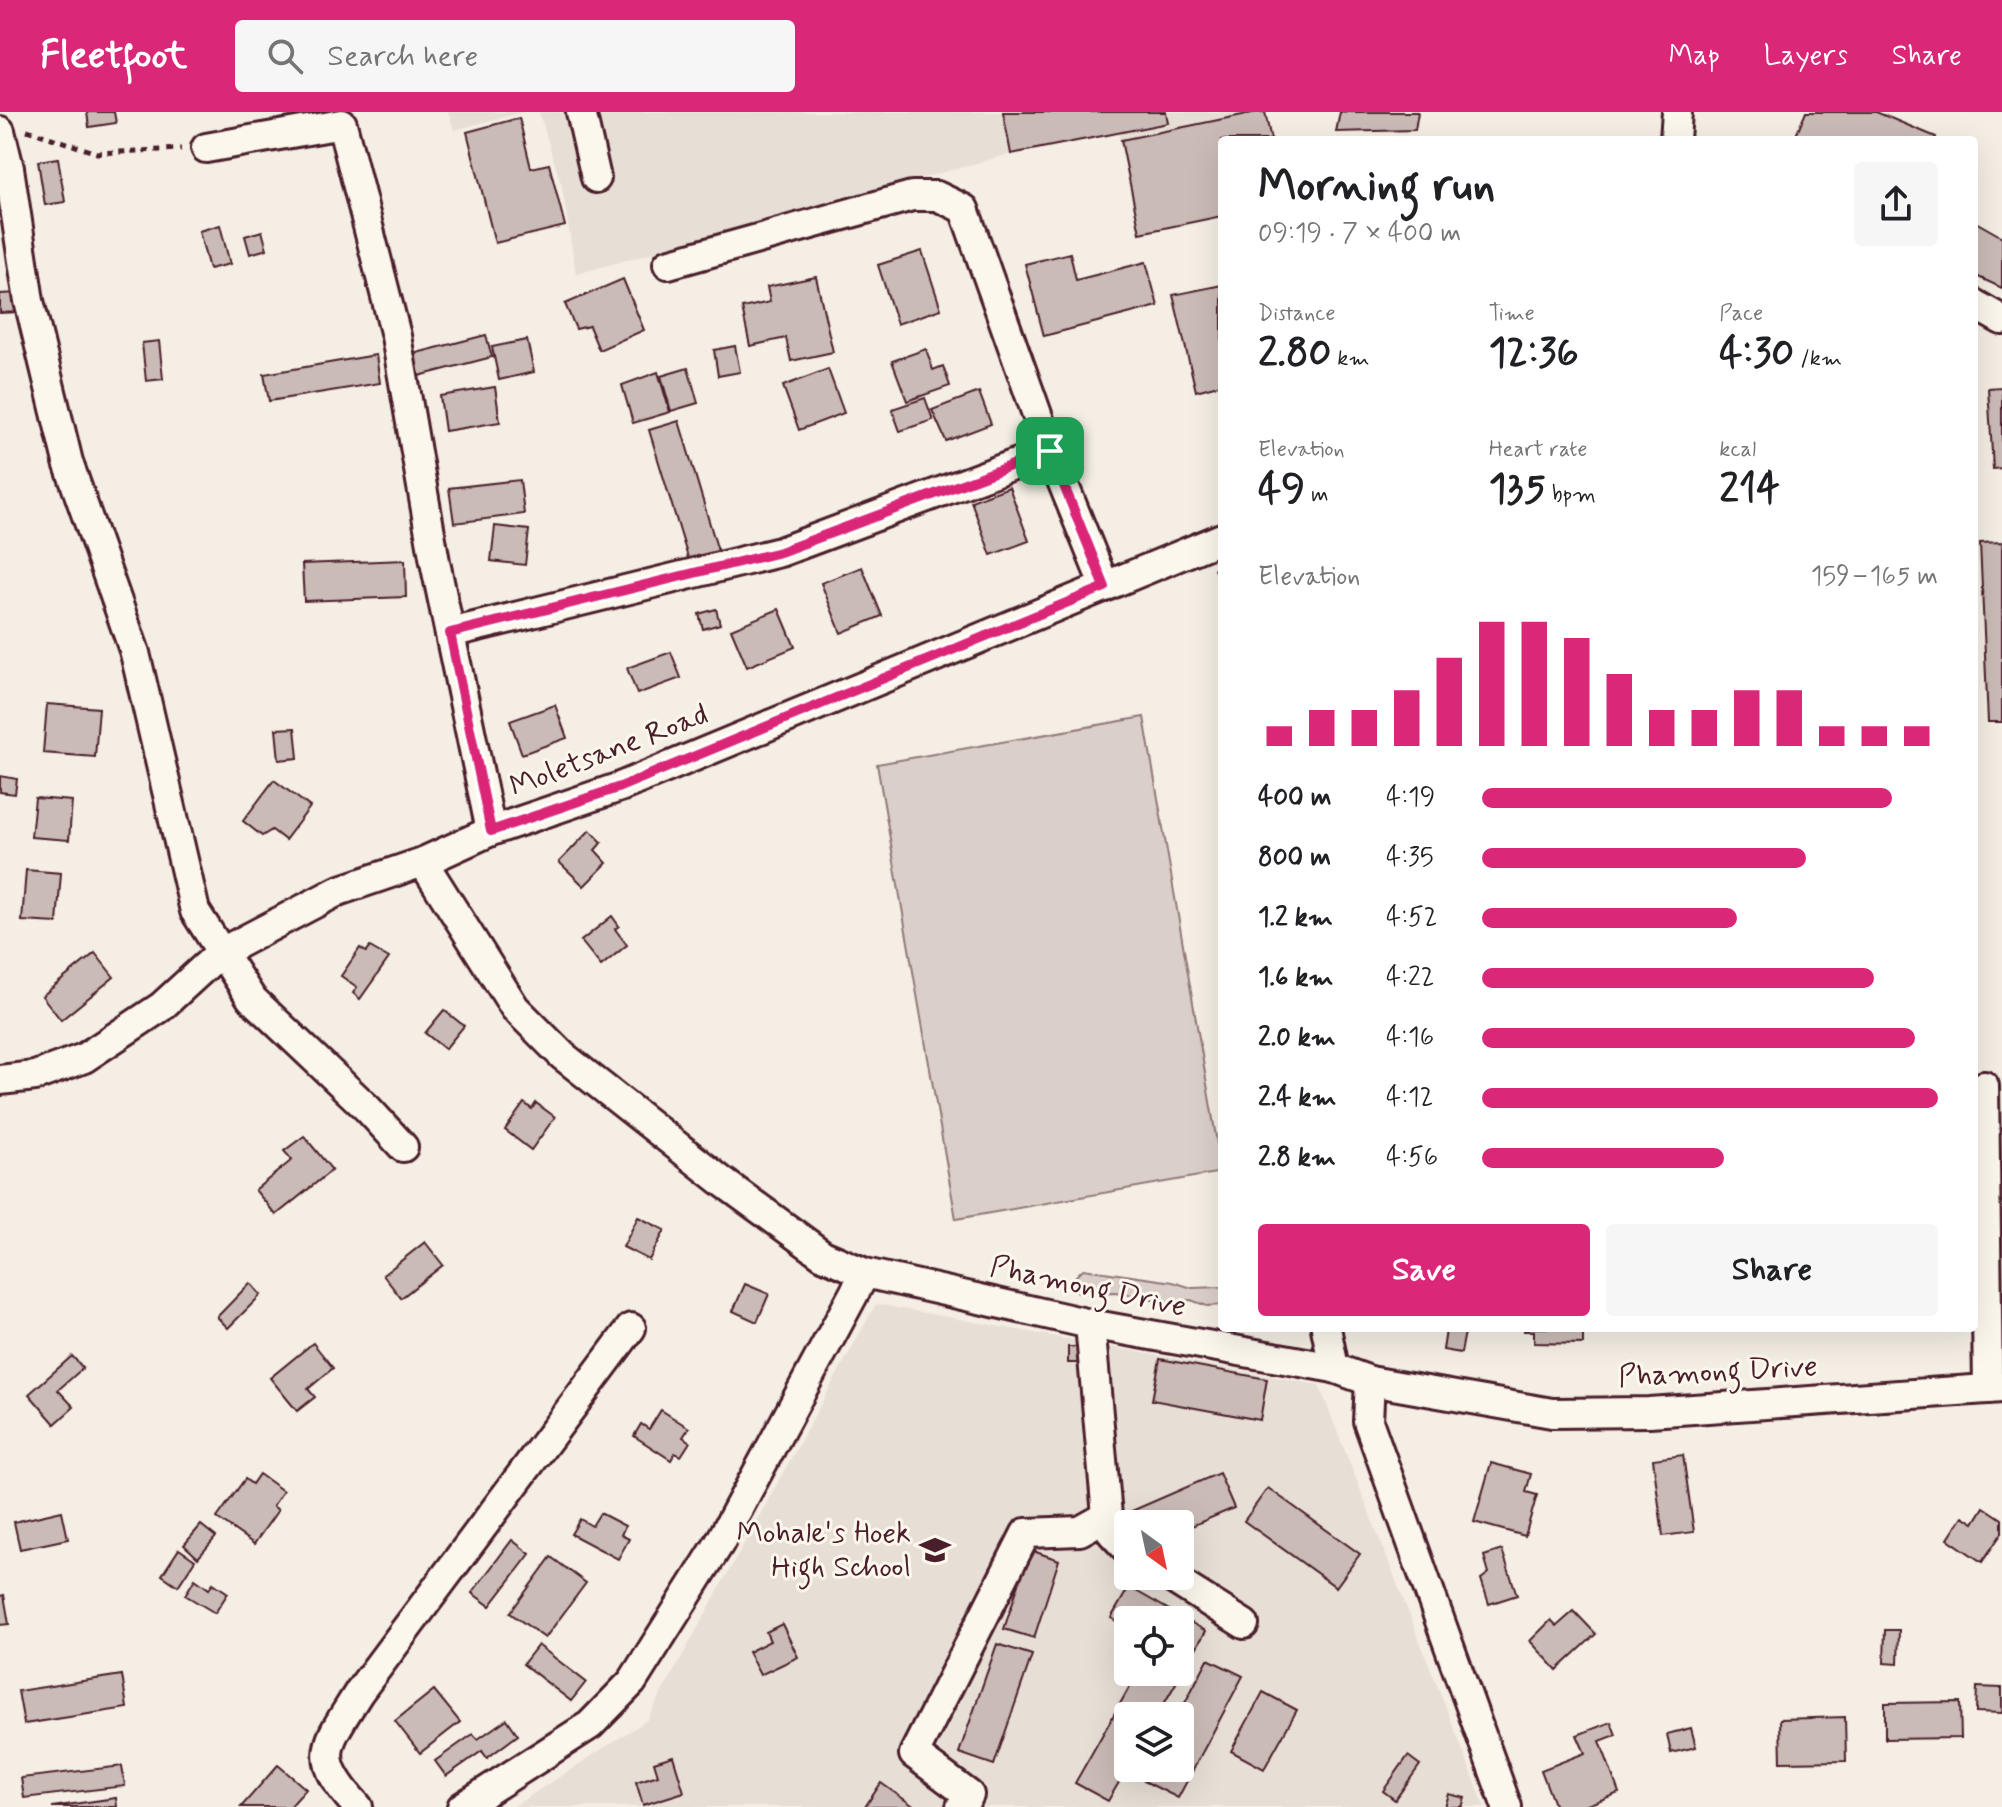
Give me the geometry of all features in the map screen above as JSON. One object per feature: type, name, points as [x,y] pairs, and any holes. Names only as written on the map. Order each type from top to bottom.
[{"type":"street","points":[[581,112],[596,178]]},
{"type":"street","points":[[206,148],[342,124],[396,336],[450,633],[491,831]]},
{"type":"street","points":[[6,129],[29,301],[68,462],[135,653],[195,911],[251,998],[368,1109],[403,1147]]},
{"type":"street","points":[[668,264],[912,196],[937,196],[964,209],[1050,451],[1105,587]]},
{"type":"street","points":[[1978,306],[2002,320]]},
{"type":"street","points":[[450,633],[780,552],[1050,451]]},
{"type":"street","name":"Moletsane Road","points":[[0,1080],[35,1076],[84,1058],[161,1007],[220,953],[338,891],[423,862],[491,831],[620,787],[1218,540]]},
{"type":"street","name":"Phamong Drive","points":[[423,862],[515,1008],[563,1056],[810,1246],[865,1273],[1090,1324],[1334,1368],[1370,1381],[1552,1413],[1649,1412],[1995,1388]]},
{"type":"street","points":[[1984,1086],[1995,1388]]},
{"type":"street","points":[[462,1807],[590,1725],[632,1682],[719,1544],[865,1273]]},
{"type":"street","points":[[1090,1324],[1107,1516],[1114,1535]]},
{"type":"street","points":[[358,1807],[344,1792],[329,1765],[327,1744],[359,1692],[631,1328]]},
{"type":"street","points":[[1327,1332],[1334,1368]]},
{"type":"street","points":[[1370,1381],[1368,1421],[1507,1807]]},
{"type":"street","points":[[961,1807],[969,1795],[914,1754],[1026,1533],[1080,1531],[1107,1516]]},
{"type":"street","points":[[1190,1590],[1244,1624]]},
{"type":"path","points":[[6,129],[97,153],[206,148]]},
{"type":"shaded area","points":[[448,112],[524,112],[454,130]]},
{"type":"shaded area","points":[[539,112],[1265,112],[1228,136],[1218,136],[1218,217],[1140,233],[1118,133],[1002,156],[576,274],[562,187]]},
{"type":"shaded area","points":[[1144,717],[1218,1149],[1218,1173],[956,1219],[877,764]]},
{"type":"shaded area","points":[[1083,1269],[1173,1282],[1192,1288],[1218,1287],[1218,1305],[1207,1306],[1191,1300],[1168,1302],[1116,1292],[1078,1293],[1072,1280]]},
{"type":"shaded area","name":"Mohale's Hoek High School","points":[[876,1304],[1319,1385],[1485,1807],[513,1807],[647,1720]]},
{"type":"building","points":[[87,112],[114,112],[116,123],[89,127]]},
{"type":"building","points":[[1003,112],[1166,112],[1168,123],[1011,154]]},
{"type":"building","points":[[1257,112],[1265,112],[1270,136],[1218,136],[1218,217],[1140,233],[1121,140]]},
{"type":"building","points":[[1340,112],[1418,112],[1415,130],[1336,132]]},
{"type":"building","points":[[1806,112],[1876,112],[1934,136],[1796,136]]},
{"type":"building","points":[[519,118],[531,168],[549,164],[565,226],[495,243],[467,132]]},
{"type":"building","points":[[58,158],[65,202],[45,205],[38,161]]},
{"type":"building","points":[[1978,223],[2002,237],[2002,288],[1978,277]]},
{"type":"building","points":[[220,225],[230,264],[209,269],[199,231]]},
{"type":"building","points":[[262,231],[267,249],[250,254],[245,236]]},
{"type":"building","points":[[922,251],[941,309],[897,324],[878,265]]},
{"type":"building","points":[[1070,253],[1076,280],[1146,262],[1158,306],[1044,336],[1025,264]]},
{"type":"building","points":[[816,277],[833,352],[791,361],[786,338],[750,346],[742,308],[770,302],[767,287]]},
{"type":"building","points":[[623,279],[644,330],[599,350],[589,326],[576,329],[565,304]]},
{"type":"building","points":[[1218,286],[1218,385],[1196,391],[1173,295]]},
{"type":"building","points":[[19,293],[20,312],[0,313],[0,294]]},
{"type":"building","points":[[486,335],[492,357],[411,378],[405,356]]},
{"type":"building","points":[[527,340],[534,372],[499,380],[492,347]]},
{"type":"building","points":[[159,341],[163,379],[146,381],[142,343]]},
{"type":"building","points":[[735,346],[740,372],[718,376],[714,350]]},
{"type":"building","points":[[926,349],[933,370],[943,366],[950,386],[907,401],[892,361]]},
{"type":"building","points":[[376,355],[380,383],[269,401],[264,374]]},
{"type":"building","points":[[688,368],[698,403],[671,411],[661,376]]},
{"type":"building","points":[[828,369],[844,413],[799,430],[783,386]]},
{"type":"building","points":[[658,372],[670,412],[633,423],[622,385]]},
{"type":"building","points":[[495,387],[500,422],[445,431],[440,396]]},
{"type":"building","points":[[2002,387],[2002,468],[1993,469],[1988,388]]},
{"type":"building","points":[[979,392],[991,424],[946,441],[932,410]]},
{"type":"building","points":[[925,398],[933,420],[900,431],[892,409]]},
{"type":"building","points":[[679,421],[718,551],[689,561],[649,430]]},
{"type":"building","points":[[520,480],[524,514],[454,523],[449,488]]},
{"type":"building","points":[[1009,487],[1029,541],[991,555],[971,501]]},
{"type":"building","points":[[495,526],[529,530],[525,565],[491,561]]},
{"type":"building","points":[[2002,542],[2002,722],[1988,722],[1980,543]]},
{"type":"building","points":[[405,560],[406,597],[304,601],[302,564]]},
{"type":"building","points":[[862,567],[882,616],[841,633],[821,583]]},
{"type":"building","points":[[716,609],[720,624],[703,629],[699,614]]},
{"type":"building","points":[[779,609],[795,647],[747,667],[731,629]]},
{"type":"building","points":[[671,652],[681,678],[637,694],[627,668]]},
{"type":"building","points":[[47,704],[99,708],[95,757],[43,753]]},
{"type":"building","points":[[555,705],[567,738],[522,754],[510,721]]},
{"type":"building","points":[[295,728],[298,758],[279,760],[276,729]]},
{"type":"building","points":[[0,776],[17,779],[15,794],[0,792]]},
{"type":"building","points":[[274,780],[310,807],[285,840],[272,830],[262,836],[243,821]]},
{"type":"building","points":[[35,798],[72,801],[69,840],[31,837]]},
{"type":"building","points":[[590,830],[602,842],[595,850],[607,863],[584,886],[559,862]]},
{"type":"building","points":[[26,870],[61,873],[57,923],[22,921]]},
{"type":"building","points":[[612,916],[619,926],[615,929],[627,945],[601,966],[581,941]]},
{"type":"building","points":[[370,947],[389,958],[360,999],[353,993],[357,987],[341,976],[360,948],[366,952]]},
{"type":"building","points":[[95,953],[114,977],[61,1020],[42,996]]},
{"type":"building","points":[[444,1010],[464,1026],[445,1049],[425,1033]]},
{"type":"building","points":[[524,1103],[532,1109],[536,1103],[555,1117],[531,1150],[505,1130]]},
{"type":"building","points":[[304,1136],[332,1170],[276,1215],[255,1190],[292,1160],[284,1151]]},
{"type":"building","points":[[638,1217],[665,1230],[649,1260],[623,1247]]},
{"type":"building","points":[[425,1242],[443,1265],[401,1298],[383,1275]]},
{"type":"building","points":[[250,1283],[261,1295],[228,1328],[217,1317]]},
{"type":"building","points":[[745,1284],[769,1294],[757,1322],[733,1311]]},
{"type":"building","points":[[1446,1332],[1465,1332],[1461,1353],[1443,1350]]},
{"type":"building","points":[[1534,1332],[1583,1332],[1583,1344],[1534,1343]]},
{"type":"building","points":[[313,1343],[333,1368],[308,1389],[315,1397],[297,1411],[270,1378]]},
{"type":"building","points":[[1068,1347],[1082,1347],[1082,1363],[1068,1363]]},
{"type":"building","points":[[72,1356],[83,1368],[58,1390],[74,1407],[55,1424],[29,1394]]},
{"type":"building","points":[[1160,1359],[1267,1379],[1260,1420],[1152,1400]]},
{"type":"building","points":[[661,1410],[689,1428],[683,1437],[690,1442],[681,1456],[675,1453],[671,1460],[634,1436],[641,1424],[649,1429]]},
{"type":"building","points":[[1683,1455],[1694,1532],[1663,1536],[1653,1459]]},
{"type":"building","points":[[1491,1463],[1531,1474],[1526,1492],[1537,1495],[1525,1536],[1474,1522]]},
{"type":"building","points":[[1219,1473],[1234,1508],[1194,1525],[1194,1510],[1134,1510]]},
{"type":"building","points":[[259,1474],[283,1491],[273,1506],[278,1510],[254,1544],[217,1518],[245,1479],[252,1484]]},
{"type":"building","points":[[1268,1488],[1360,1554],[1336,1587],[1244,1521]]},
{"type":"building","points":[[1984,1507],[2002,1519],[2002,1533],[1982,1562],[1948,1539],[1963,1516],[1974,1523]]},
{"type":"building","points":[[62,1511],[68,1539],[20,1549],[14,1522]]},
{"type":"building","points":[[600,1513],[625,1526],[621,1535],[629,1539],[618,1559],[571,1534],[580,1519],[592,1526]]},
{"type":"building","points":[[201,1525],[216,1537],[198,1558],[184,1545]]},
{"type":"building","points":[[512,1540],[530,1554],[490,1606],[472,1593]]},
{"type":"building","points":[[179,1549],[195,1560],[178,1586],[162,1575]]},
{"type":"building","points":[[1030,1550],[1059,1560],[1034,1638],[1004,1629]]},
{"type":"building","points":[[1502,1550],[1517,1595],[1489,1604],[1481,1579],[1489,1573],[1484,1556]]},
{"type":"building","points":[[551,1557],[586,1583],[545,1638],[510,1613]]},
{"type":"building","points":[[195,1579],[209,1589],[213,1583],[228,1593],[215,1613],[185,1595]]},
{"type":"building","points":[[1127,1590],[1134,1590],[1162,1606],[1118,1606]]},
{"type":"building","points":[[4,1595],[9,1624],[0,1625],[0,1596]]},
{"type":"building","points":[[1574,1611],[1596,1634],[1557,1670],[1530,1641],[1551,1620],[1557,1626]]},
{"type":"building","points":[[782,1624],[798,1657],[760,1675],[748,1652],[770,1641],[766,1632]]},
{"type":"building","points":[[1194,1624],[1206,1631],[1194,1652]]},
{"type":"building","points":[[1885,1630],[1899,1630],[1898,1664],[1884,1663]]},
{"type":"building","points":[[997,1644],[1032,1655],[994,1765],[959,1753]]},
{"type":"building","points":[[538,1645],[586,1682],[571,1701],[523,1664]]},
{"type":"building","points":[[1208,1659],[1243,1676],[1194,1768],[1194,1702],[1185,1702]]},
{"type":"building","points":[[122,1675],[127,1708],[24,1724],[18,1691]]},
{"type":"building","points":[[1130,1686],[1174,1686],[1165,1702],[1121,1702]]},
{"type":"building","points":[[1977,1687],[2002,1688],[2002,1713],[1976,1712]]},
{"type":"building","points":[[434,1690],[460,1722],[420,1753],[395,1721]]},
{"type":"building","points":[[1263,1692],[1297,1710],[1264,1769],[1231,1751]]},
{"type":"building","points":[[1960,1702],[1961,1738],[1885,1739],[1885,1703]]},
{"type":"building","points":[[1114,1714],[1114,1782],[1119,1782],[1108,1801],[1075,1783]]},
{"type":"building","points":[[1845,1717],[1846,1761],[1781,1762],[1780,1719]]},
{"type":"building","points":[[507,1719],[518,1735],[487,1758],[482,1751],[446,1776],[435,1761],[473,1734],[478,1739]]},
{"type":"building","points":[[1611,1722],[1616,1735],[1600,1741],[1619,1793],[1582,1807],[1555,1807],[1541,1770],[1585,1753],[1577,1735]]},
{"type":"building","points":[[1691,1728],[1696,1747],[1671,1753],[1667,1734]]},
{"type":"building","points":[[673,1756],[684,1792],[643,1805],[636,1782],[658,1775],[654,1762]]},
{"type":"building","points":[[1408,1756],[1420,1765],[1395,1800],[1383,1791]]},
{"type":"building","points":[[278,1765],[306,1789],[290,1807],[241,1807]]},
{"type":"building","points":[[122,1766],[125,1786],[24,1798],[21,1778]]},
{"type":"building","points":[[1146,1782],[1187,1782],[1178,1798]]},
{"type":"building","points":[[881,1783],[915,1807],[865,1807]]},
{"type":"building","points":[[1449,1794],[1465,1798],[1462,1807],[1445,1807]]},
{"type":"building","points":[[116,1798],[117,1807],[52,1807]]},
{"type":"place","name":"Mohale's Hoek High School","points":[[935,1550]]},
{"type":"route","points":[[1050,451],[1105,587],[620,787],[491,831],[450,633],[780,552],[1050,451]]}]
